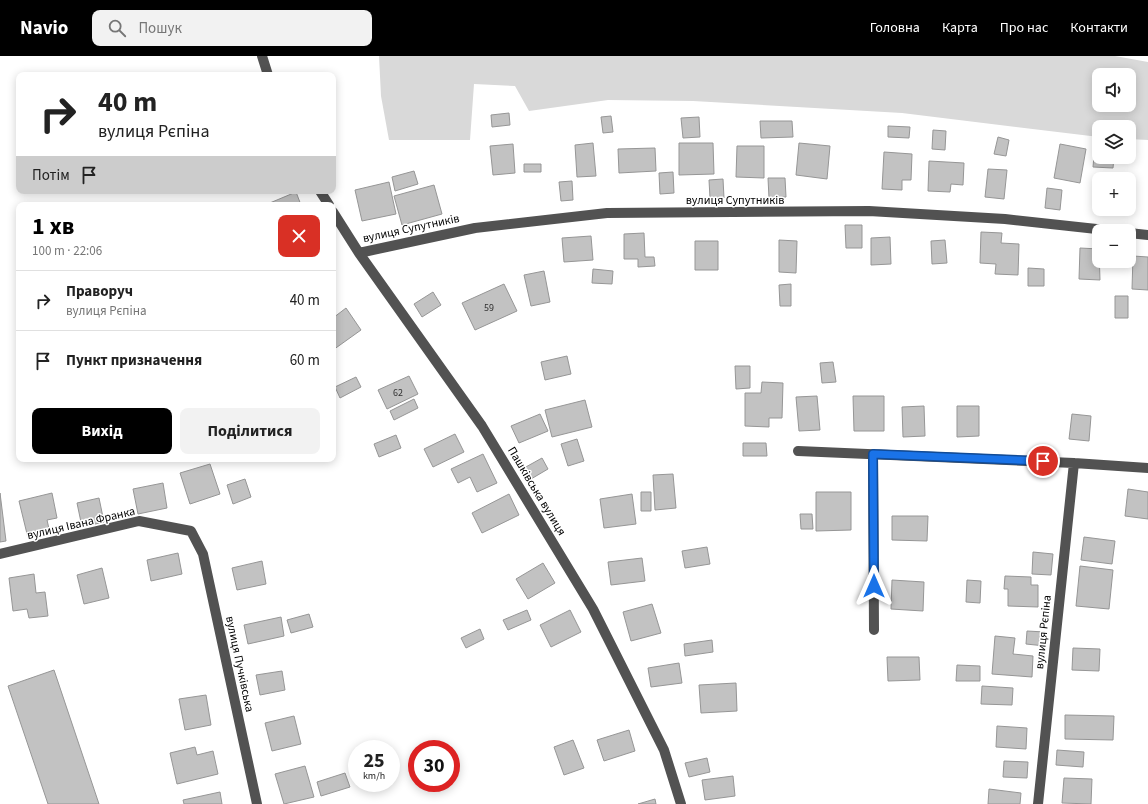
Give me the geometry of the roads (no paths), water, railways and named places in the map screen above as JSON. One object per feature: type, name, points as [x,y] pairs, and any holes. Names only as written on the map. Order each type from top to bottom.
[{"type":"street","points":[[262,56],[267,72]]},
{"type":"street","name":"вулиця Супутників","points":[[359,253],[475,228],[607,213],[869,211],[1005,219],[1092,228]]},
{"type":"street","name":"Пашківська вулиця","points":[[336,217],[359,253],[482,426],[593,609],[664,750],[681,804]]},
{"type":"street","points":[[1136,233],[1148,234]]},
{"type":"street","points":[[798,451],[1074,463],[1148,468]]},
{"type":"street","points":[[873,454],[874,630]]},
{"type":"street","name":"вулиця Рєпіна","points":[[1038,804],[1074,463]]},
{"type":"street","name":"вулиця Івана Франка","points":[[0,554],[138,521],[191,531]]},
{"type":"street","name":"вулиця Пучківська","points":[[191,531],[203,554],[257,804]]}]
